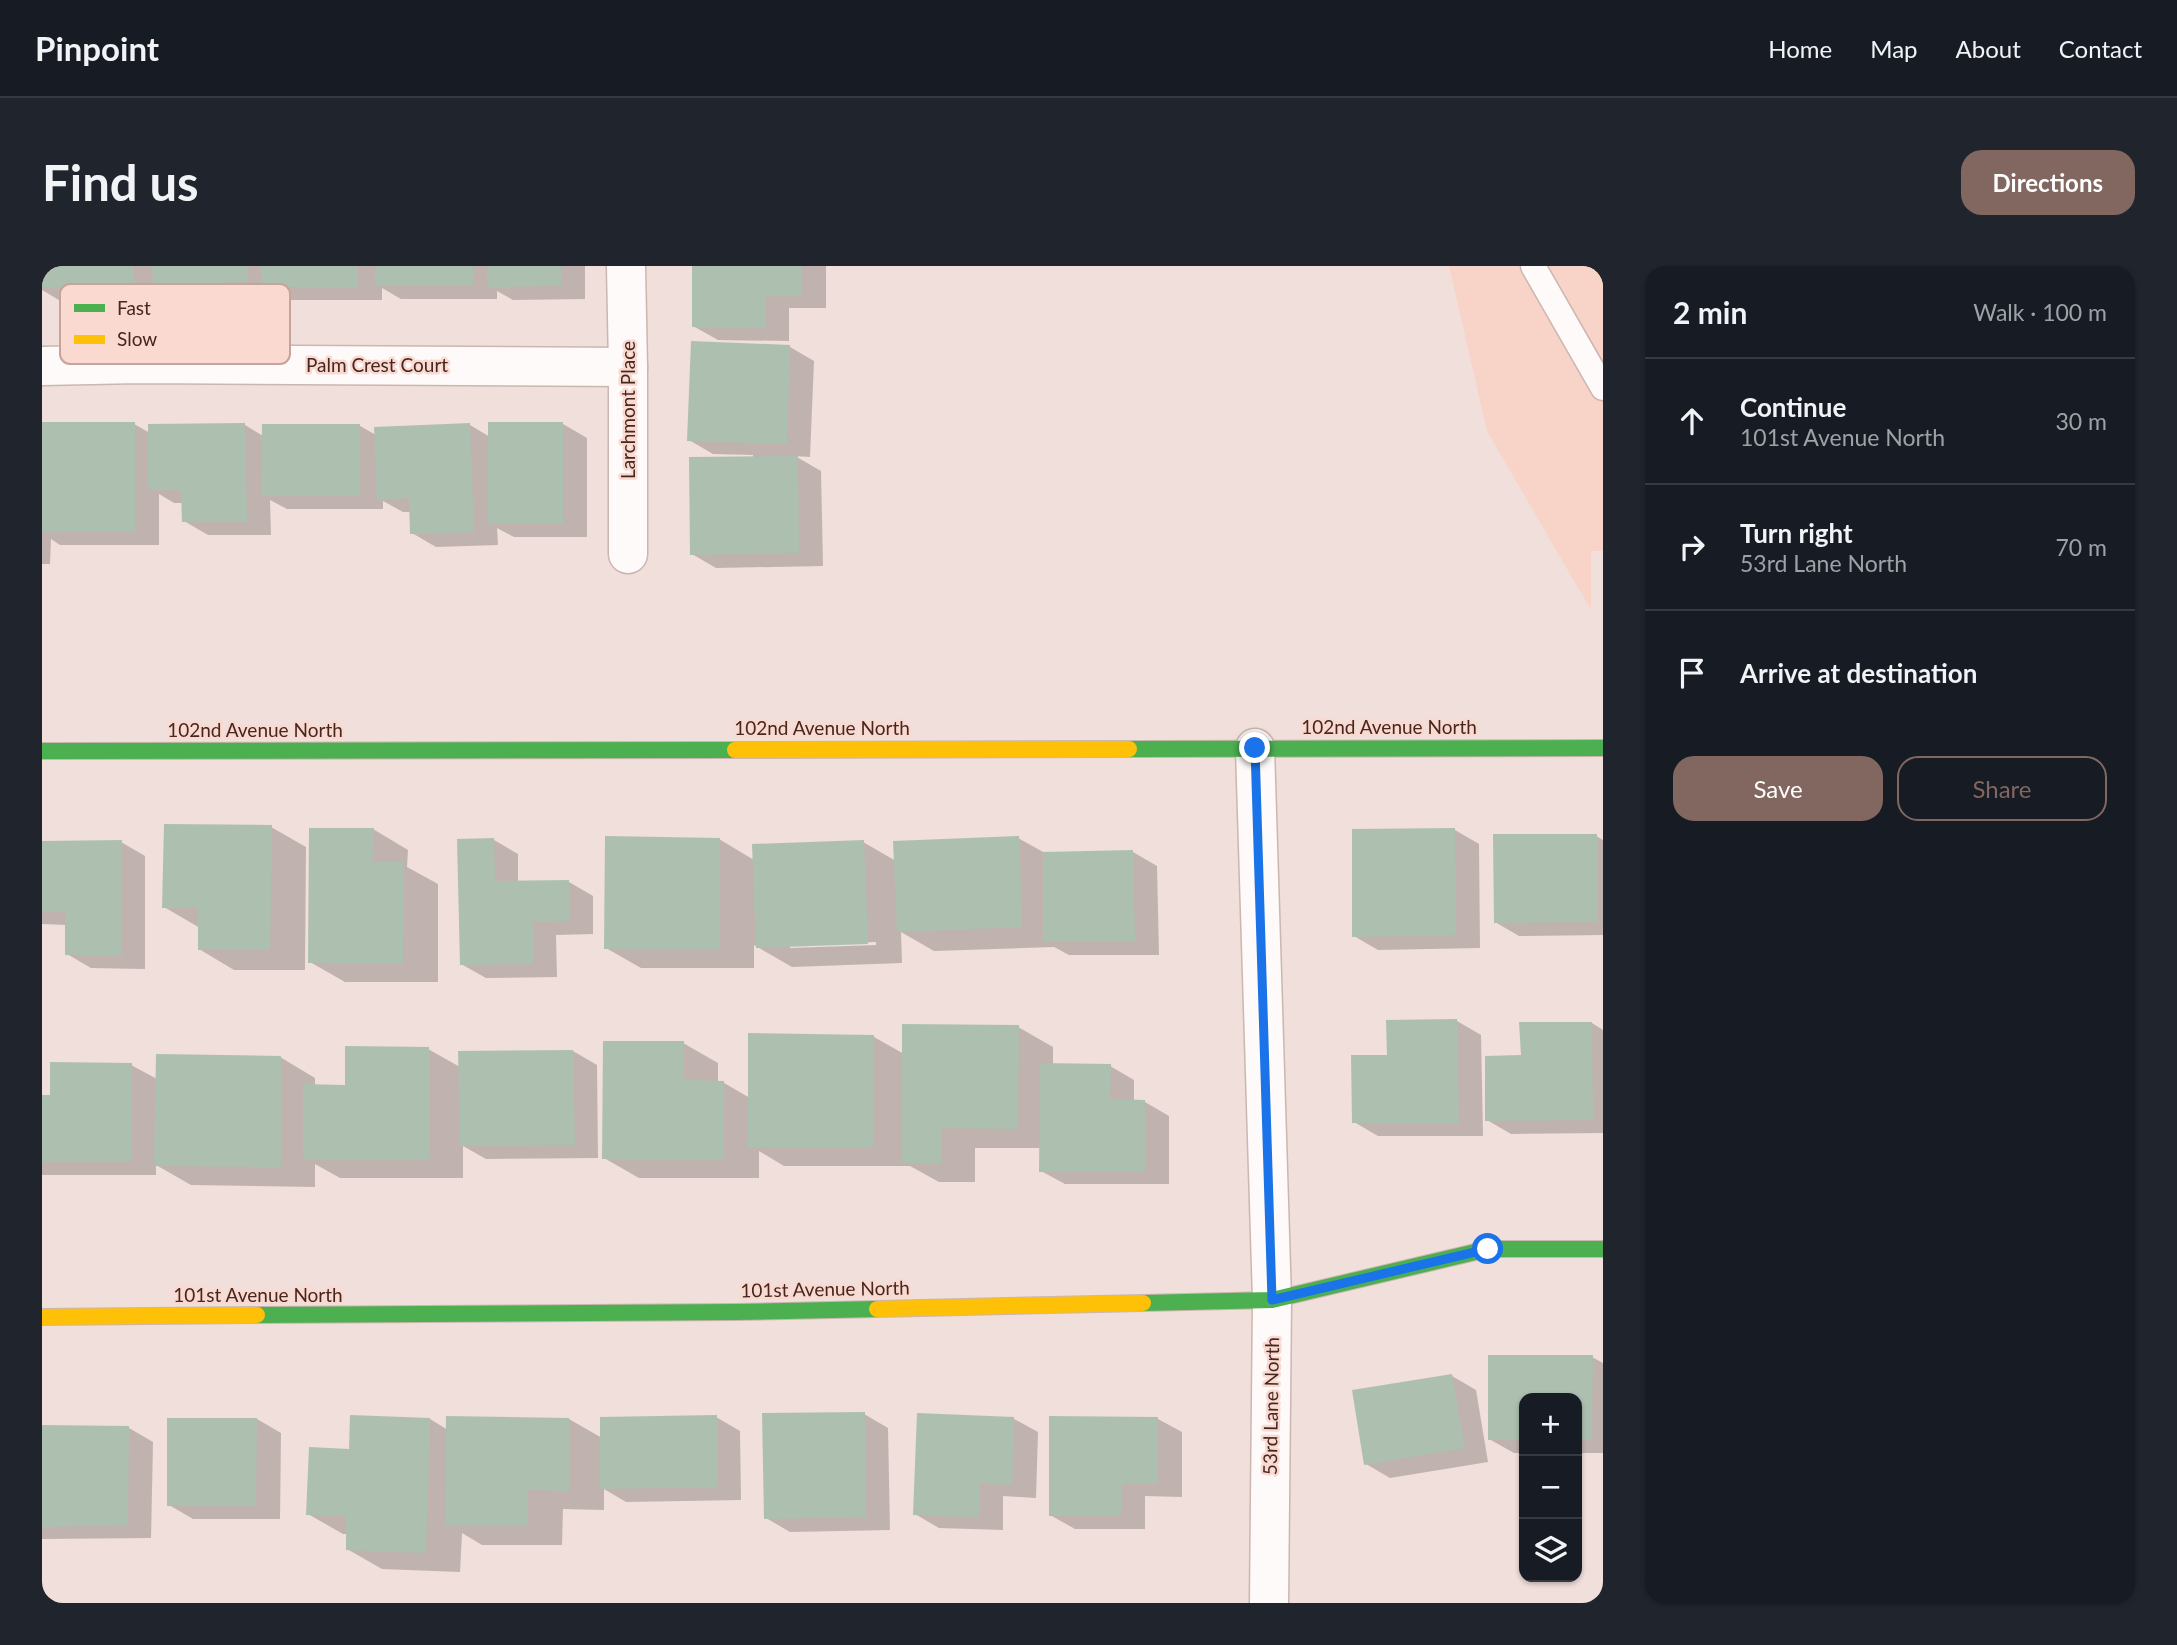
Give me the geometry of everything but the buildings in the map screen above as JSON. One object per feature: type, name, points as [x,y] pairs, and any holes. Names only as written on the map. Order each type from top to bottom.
[{"type":"street","name":"Larchmont Place","points":[[626,266],[628,554]]},
{"type":"street","name":"Palm Crest Court","points":[[42,366],[139,364],[628,367]]},
{"type":"street","name":"53rd Lane North","points":[[1255,748],[1272,1300],[1269,1603]]},
{"type":"street","name":"102nd Avenue North","points":[[42,751],[1603,748]]},
{"type":"street","name":"101st Avenue North","points":[[42,1317],[750,1312],[1272,1300],[1488,1249],[1603,1249]]},
{"type":"lane","points":[[1533,266],[1603,388]]},
{"type":"shaded area","points":[[1449,266],[1603,266],[1603,551],[1591,551],[1591,610],[1487,431]]},
{"type":"traffic: fast","points":[[1129,749],[1603,748]]},
{"type":"traffic: fast","points":[[42,751],[735,750]]},
{"type":"traffic: fast","points":[[1143,1303],[1272,1300],[1488,1249],[1603,1249]]},
{"type":"traffic: fast","points":[[257,1315],[877,1309]]},
{"type":"traffic: slow","points":[[735,750],[1129,749]]},
{"type":"traffic: slow","points":[[877,1309],[1143,1303]]},
{"type":"traffic: slow","points":[[42,1317],[257,1315]]},
{"type":"route","points":[[1255,748],[1272,1300],[1488,1249]]}]
